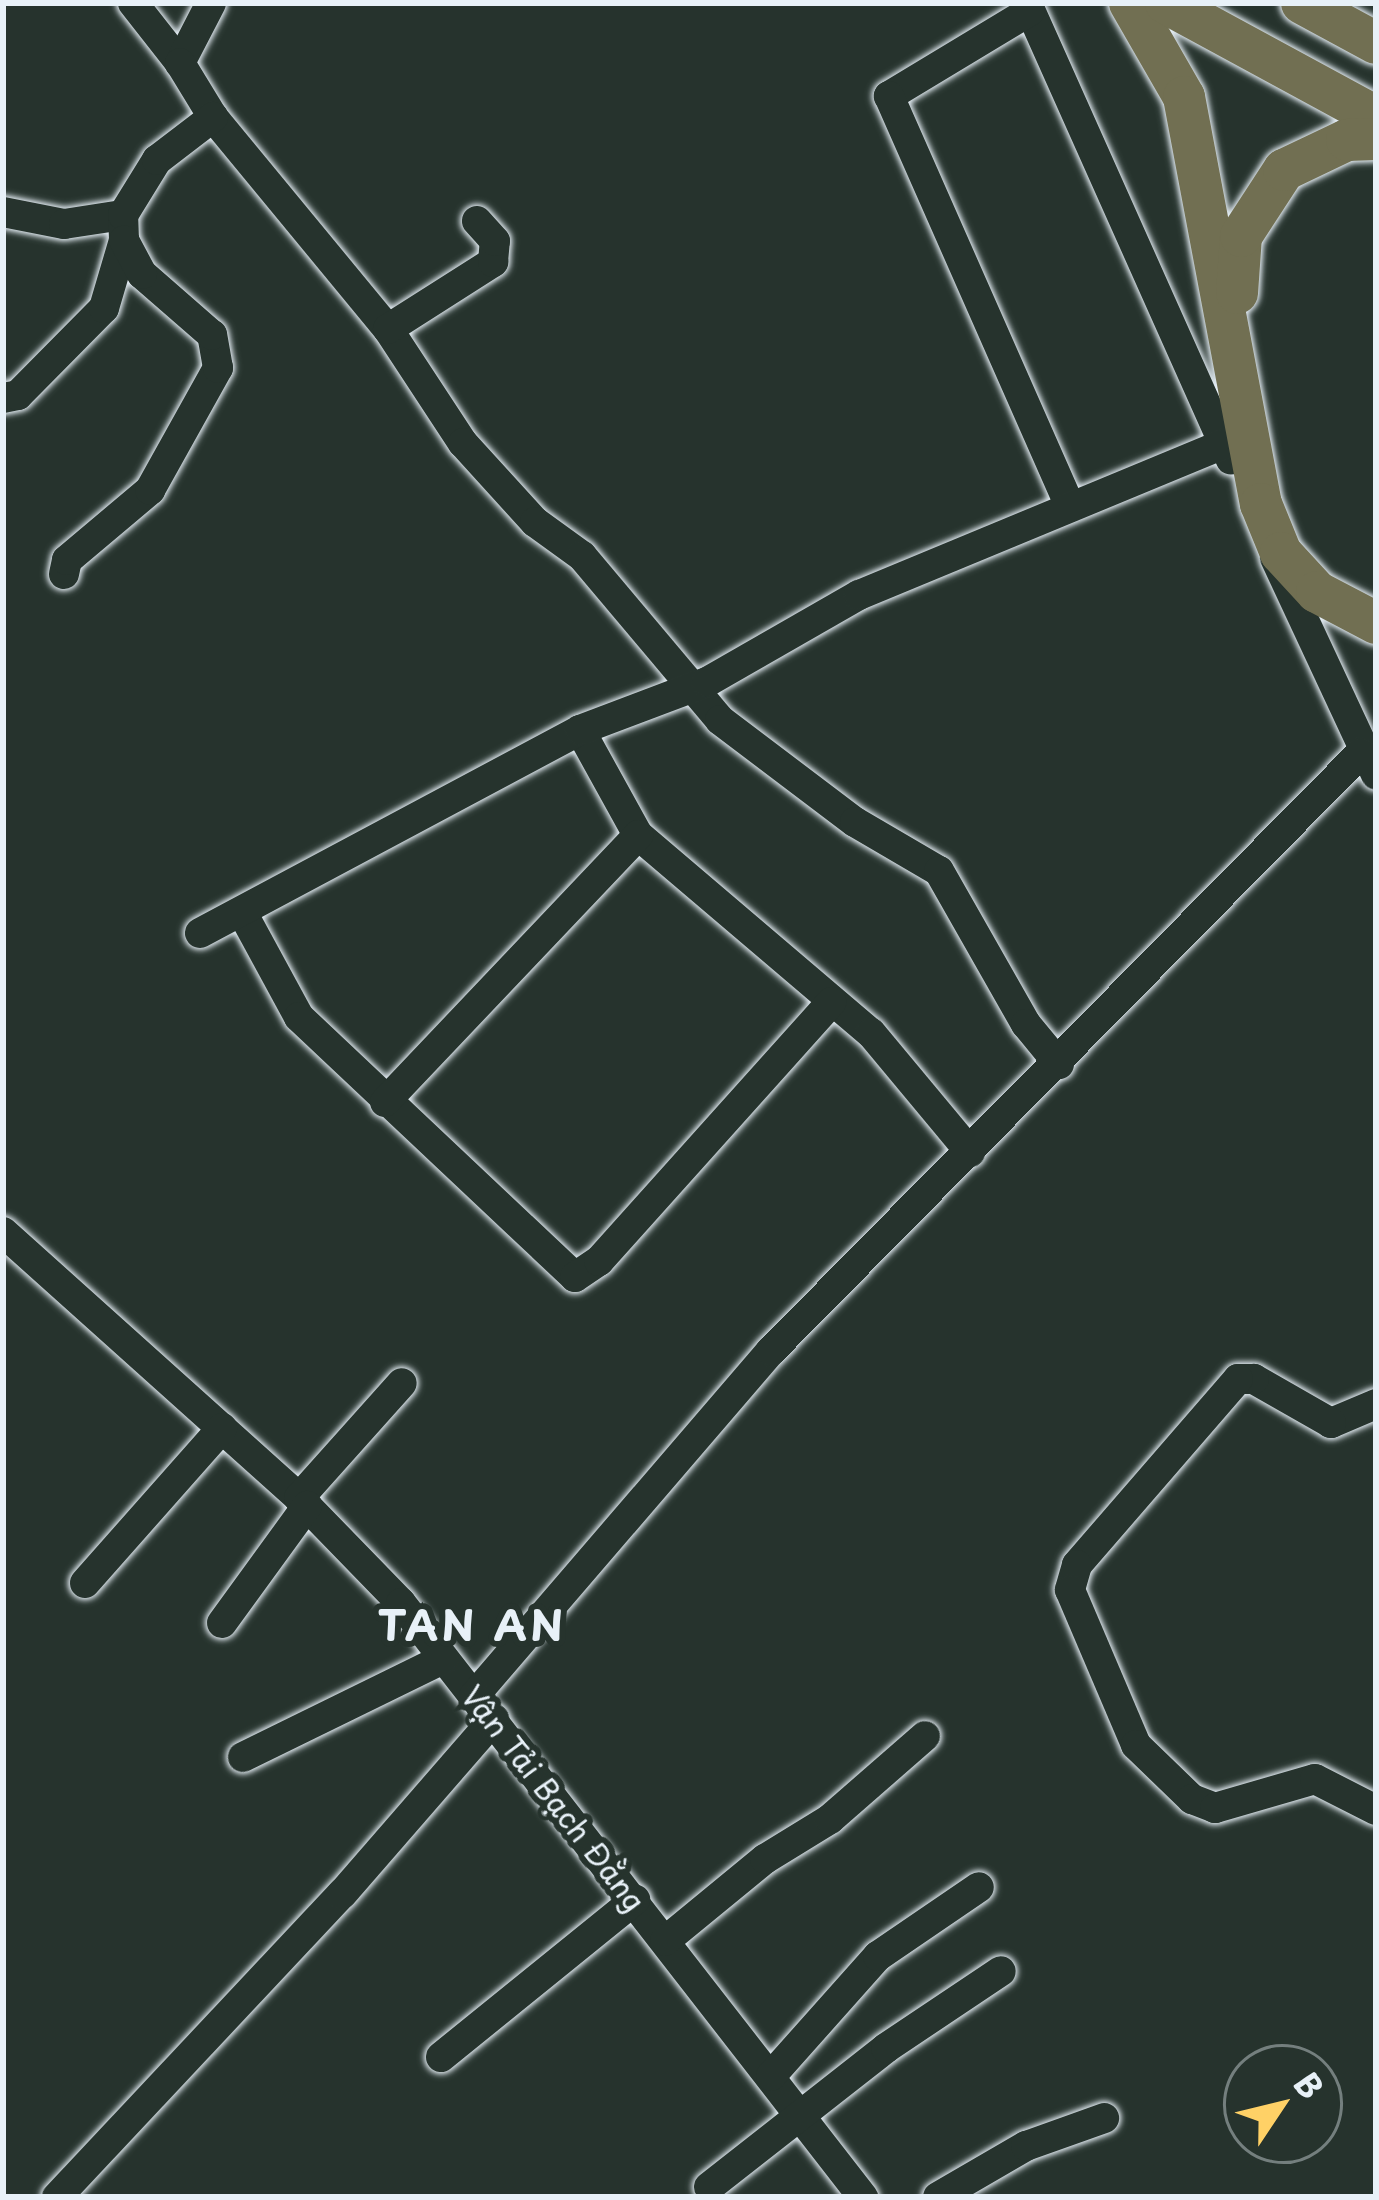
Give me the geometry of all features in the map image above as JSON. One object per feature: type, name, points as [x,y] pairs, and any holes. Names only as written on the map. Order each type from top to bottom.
[{"type":"highway","points":[[1130,3],[1168,58],[1188,115],[1261,504],[1281,553],[1317,592],[1376,623]]},
{"type":"highway","points":[[1166,3],[1376,117]]},
{"type":"highway","points":[[1302,3],[1376,40]]},
{"type":"highway","points":[[1325,3],[1376,40]]},
{"type":"highway","points":[[1376,139],[1347,140],[1284,170],[1258,201],[1234,274],[1276,498],[1295,545],[1327,579],[1376,601]]},
{"type":"street","points":[[133,3],[180,63],[212,117],[388,329],[501,488],[582,556],[739,737],[939,871],[1026,1024],[1059,1064]]},
{"type":"street","points":[[180,63],[211,3]]},
{"type":"street","points":[[57,2197],[341,1894],[484,1707],[771,1351],[1368,764],[1029,7],[890,96],[1070,507]]},
{"type":"street","points":[[3,398],[18,395],[104,308],[124,228],[158,160],[212,117]]},
{"type":"street","points":[[3,212],[64,224],[124,228]]},
{"type":"street","points":[[388,329],[498,256],[477,220]]},
{"type":"street","points":[[64,574],[80,548],[150,490],[218,368],[212,335],[142,274],[124,228]]},
{"type":"street","points":[[200,933],[580,730],[693,688],[860,595],[1224,444]]},
{"type":"street","points":[[580,730],[638,835],[871,1033],[970,1152]]},
{"type":"street","points":[[385,1102],[638,835]]},
{"type":"street","points":[[242,912],[299,1017],[574,1277],[598,1261],[831,1003]]},
{"type":"street","name":"Vận Tải Bạch Đằng","points":[[3,1232],[303,1502],[443,1659],[863,2197]]},
{"type":"street","points":[[1376,1403],[1331,1423],[1254,1379],[1238,1379],[1077,1565],[1070,1590],[1136,1745],[1192,1799],[1215,1808],[1316,1779],[1376,1810]]},
{"type":"street","points":[[222,1624],[303,1502],[402,1383]]},
{"type":"street","points":[[85,1582],[222,1428]]},
{"type":"street","points":[[243,1757],[443,1659]]},
{"type":"street","points":[[665,1940],[765,1859],[830,1819],[925,1736]]},
{"type":"street","points":[[771,2077],[878,1956],[980,1887]]},
{"type":"street","points":[[441,2057],[635,1900]]},
{"type":"street","points":[[710,2187],[800,2115],[1001,1971]]},
{"type":"street","points":[[938,2197],[1026,2146],[1104,2117]]},
{"type":"district","name":"TAN AN","points":[[472,1624]]}]
